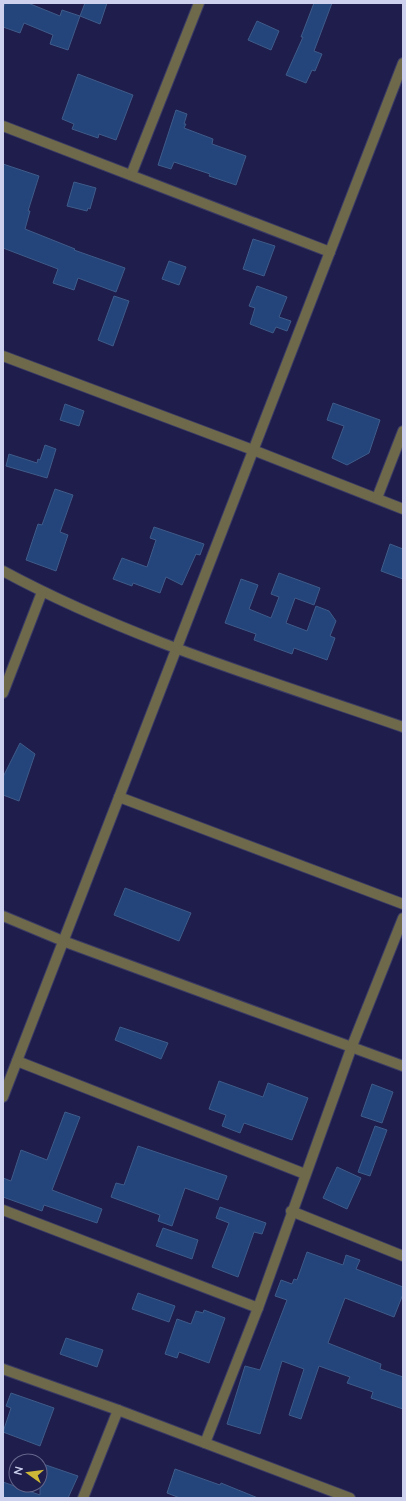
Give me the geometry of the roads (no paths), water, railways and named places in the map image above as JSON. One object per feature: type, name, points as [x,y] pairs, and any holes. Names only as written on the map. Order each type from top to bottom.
[{"type":"street","points":[[131,175],[199,3]]},
{"type":"street","points":[[3,1097],[403,63]]},
{"type":"street","points":[[3,126],[330,252]]},
{"type":"street","points":[[3,356],[253,450],[403,509]]},
{"type":"street","points":[[377,498],[403,431]]},
{"type":"street","points":[[3,571],[42,592],[176,648],[403,727]]},
{"type":"street","points":[[3,693],[42,592]]},
{"type":"street","points":[[119,797],[403,904]]},
{"type":"street","points":[[3,916],[63,941],[403,1066]]},
{"type":"street","points":[[205,1443],[258,1308],[291,1211],[352,1046],[403,918]]},
{"type":"street","points":[[17,1061],[305,1174]]},
{"type":"street","points":[[3,1210],[258,1308]]},
{"type":"street","points":[[291,1211],[403,1256]]},
{"type":"street","points":[[3,1369],[118,1410],[345,1497]]},
{"type":"street","points":[[83,1498],[118,1410]]}]
